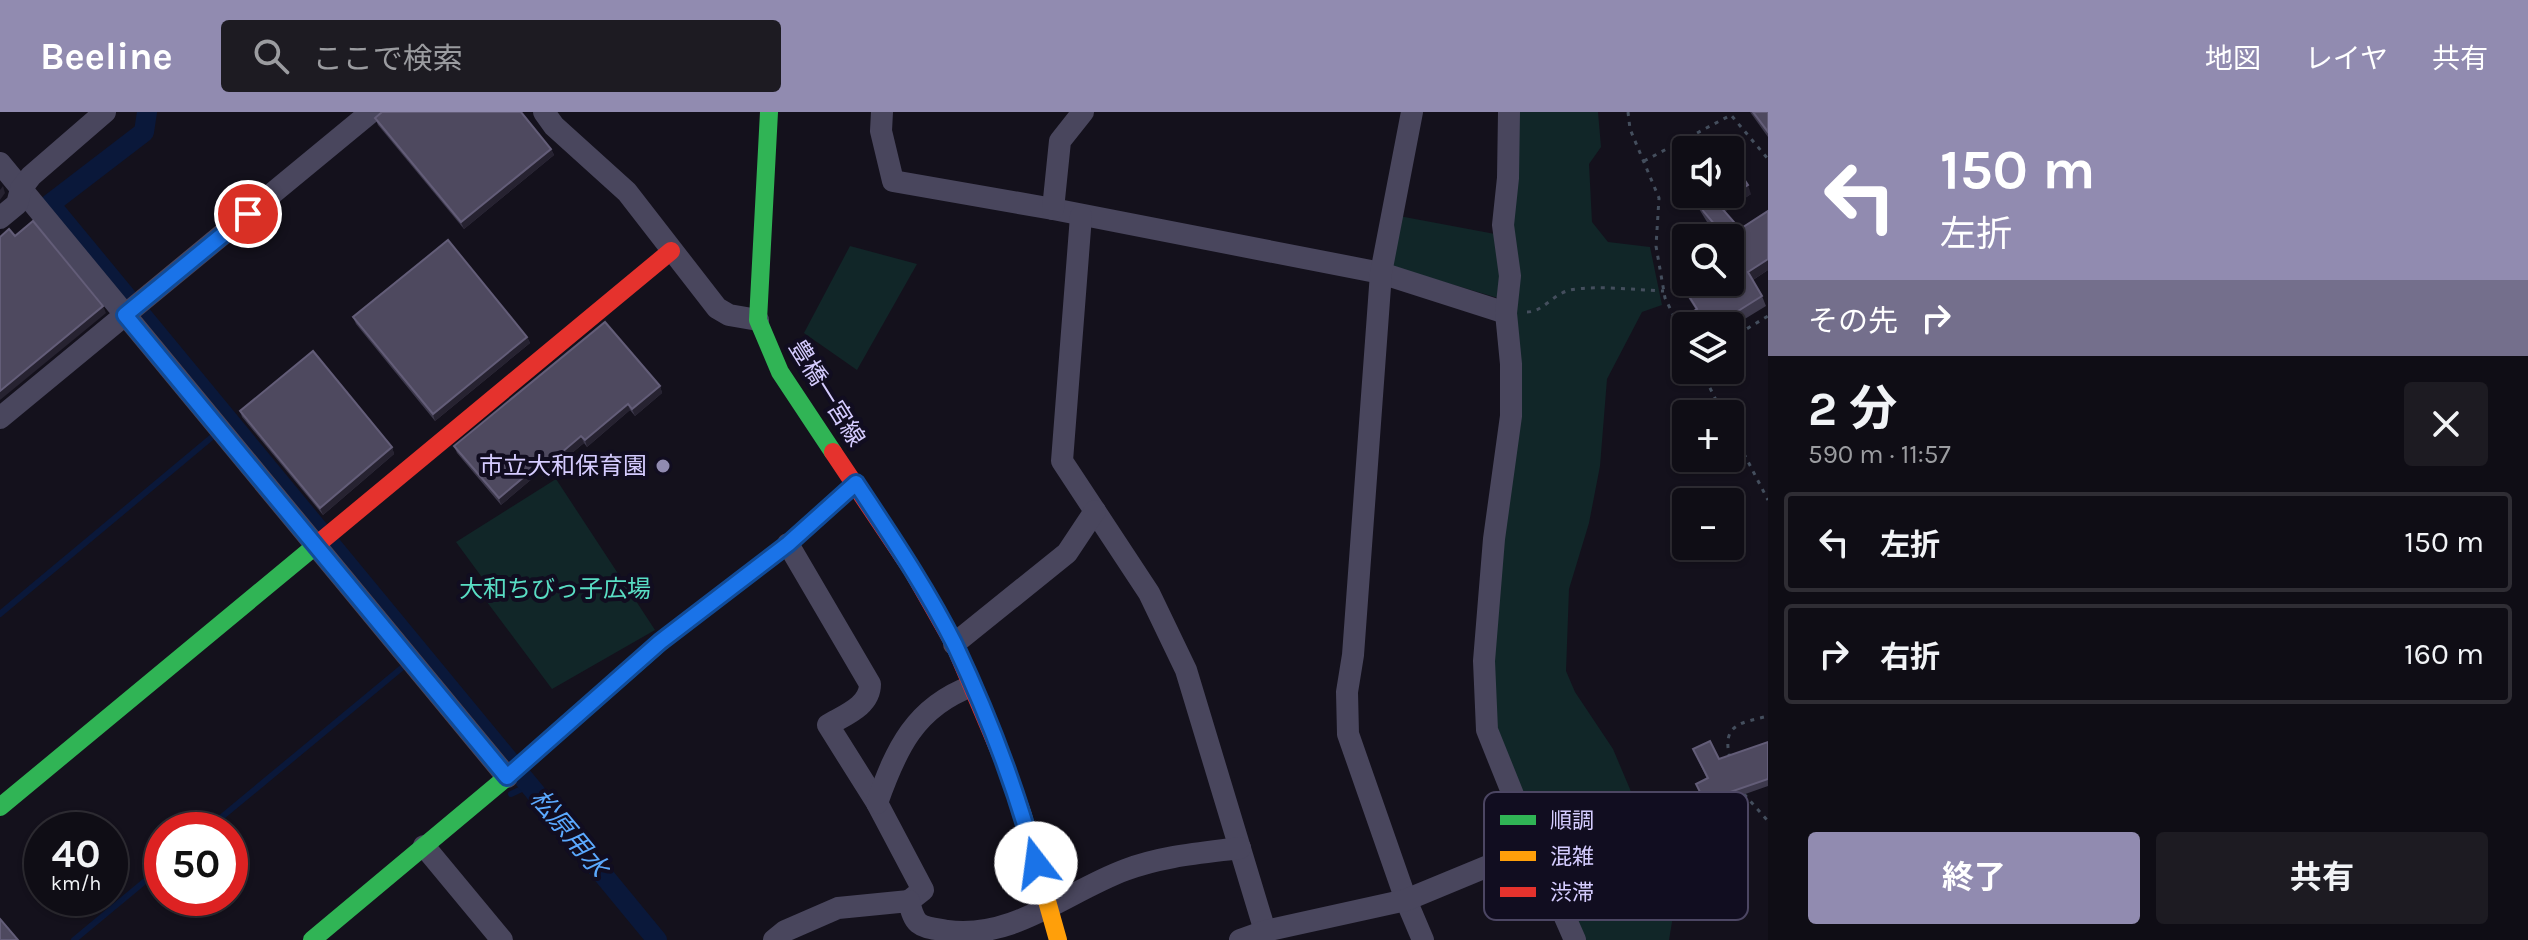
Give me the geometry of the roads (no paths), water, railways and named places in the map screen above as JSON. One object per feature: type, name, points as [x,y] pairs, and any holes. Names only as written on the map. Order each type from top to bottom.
[{"type":"street","points":[[0,218],[17,204],[21,189],[31,176],[105,112]]},
{"type":"street","points":[[0,418],[371,112]]},
{"type":"street","points":[[544,112],[554,126],[627,192],[717,308],[729,315],[758,320]]},
{"type":"street","name":"豊橋一宮線","points":[[769,112],[758,320],[780,372],[912,570],[954,644],[997,743],[1023,816],[1058,940]]},
{"type":"street","points":[[882,112],[881,131],[893,181],[1381,273],[1506,313]]},
{"type":"street","points":[[1053,209],[1060,141],[1083,112]]},
{"type":"street","points":[[1412,112],[1381,273],[1353,655],[1347,692],[1348,734],[1423,940]]},
{"type":"street","points":[[1509,112],[1508,178],[1503,225],[1510,276],[1506,313],[1511,364],[1511,416],[1494,539],[1484,661],[1487,730],[1512,792]]},
{"type":"street","points":[[0,163],[507,777]]},
{"type":"street","points":[[1081,216],[1062,461],[1149,593],[1186,670],[1265,931]]},
{"type":"street","points":[[0,807],[671,251]]},
{"type":"street","points":[[312,940],[507,777],[660,642],[788,544],[856,483]]},
{"type":"street","points":[[954,644],[1067,553],[1095,511]]},
{"type":"street","points":[[774,940],[785,931],[838,908],[909,901],[923,890],[877,803],[828,725],[865,702],[870,694],[870,684],[788,544]]},
{"type":"street","points":[[877,803],[891,761],[908,735],[929,711],[953,693],[972,686]]},
{"type":"street","points":[[424,846],[502,940]]},
{"type":"street","points":[[909,901],[913,918],[920,926],[961,933],[997,928],[1048,910],[1124,870],[1183,854],[1240,848]]},
{"type":"street","points":[[1240,940],[1265,931],[1406,900],[1484,868]]},
{"type":"street","points":[[1566,920],[1575,940]]},
{"type":"waterway","name":"松原用水","points":[[147,112],[144,132],[50,204],[657,940]]},
{"type":"waterway","points":[[0,614],[212,437]]},
{"type":"waterway","points":[[228,812],[404,666]]},
{"type":"waterway","points":[[511,794],[530,785]]},
{"type":"waterway","points":[[74,940],[144,882]]},
{"type":"place","name":"市立大和保育園","points":[[663,466]]},
{"type":"park label","name":"大和ちびっ子広場","points":[[555,589]]}]
